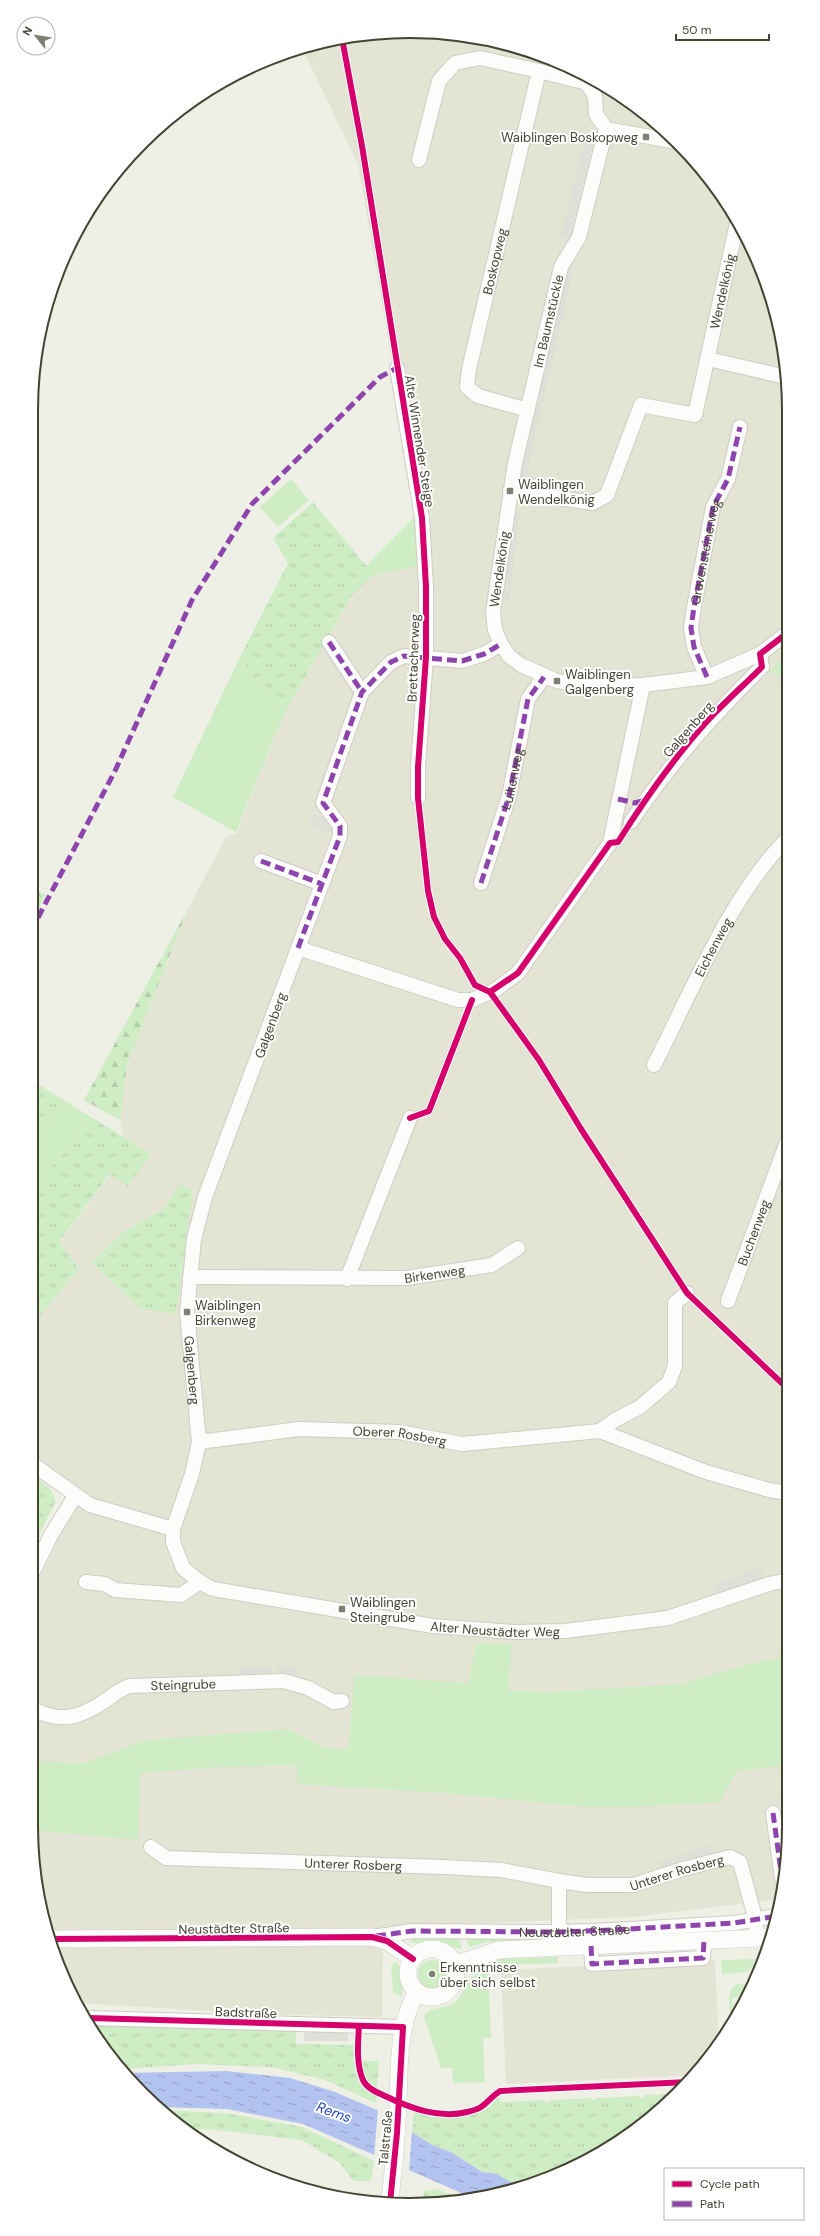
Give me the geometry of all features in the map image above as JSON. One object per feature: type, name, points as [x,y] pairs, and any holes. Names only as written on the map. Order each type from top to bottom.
[{"type":"street","points":[[419,160],[439,81],[455,62],[480,58],[584,81]]},
{"type":"street","name":"Boskopweg","points":[[528,410],[478,396],[468,387],[469,369],[540,71]]},
{"type":"street","points":[[588,83],[595,96],[596,114],[606,129],[667,141]]},
{"type":"street","name":"Im Baumstückle","points":[[510,490],[561,267],[579,238],[606,129]]},
{"type":"street","name":"Wendelkönig","points":[[735,230],[695,415],[641,405],[607,495],[593,503],[510,490],[493,612],[495,630],[501,644],[510,656],[521,665],[544,677],[591,686],[643,685],[707,676],[760,654],[782,637]]},
{"type":"street","points":[[708,359],[780,376]]},
{"type":"street","name":"Alte Winnender Steige","points":[[397,368],[422,518]]},
{"type":"street","name":"Gravensteinerweg","points":[[707,676],[694,647],[691,628],[713,507],[728,479],[740,427]]},
{"type":"street","name":"Brettacherweg","points":[[418,798],[418,767],[426,657],[426,587],[422,518]]},
{"type":"street","points":[[329,642],[362,692]]},
{"type":"street","name":"Brettacherweg","points":[[298,948],[340,836],[340,826],[323,802],[362,692],[391,662],[404,656],[462,661],[484,654],[501,644]]},
{"type":"street","name":"Galgenberg","points":[[631,822],[645,800],[679,755],[711,718],[762,667],[760,654]]},
{"type":"street","name":"Luikenweg","points":[[481,883],[509,796],[528,699],[544,677]]},
{"type":"street","points":[[298,948],[458,1000],[472,1000],[495,990],[518,973],[610,843],[643,685]]},
{"type":"street","points":[[618,799],[635,803],[645,800]]},
{"type":"street","name":"Eichenweg","points":[[654,1065],[716,942],[771,854],[782,843]]},
{"type":"street","points":[[261,861],[322,884]]},
{"type":"street","name":"Galgenberg","points":[[173,1529],[192,1474],[198,1442],[187,1321],[194,1239],[205,1197],[298,948]]},
{"type":"street","points":[[346,1279],[410,1118]]},
{"type":"street","name":"Buchenweg","points":[[728,1301],[782,1158]]},
{"type":"street","name":"Birkenweg","points":[[190,1277],[346,1279],[406,1278],[492,1265],[518,1248]]},
{"type":"street","points":[[600,1431],[615,1420],[640,1407],[669,1382],[675,1366],[675,1303],[687,1293]]},
{"type":"street","name":"Oberer Rosberg","points":[[198,1442],[299,1429],[399,1432],[462,1444],[600,1431],[706,1472],[769,1490],[782,1491]]},
{"type":"street","points":[[38,1468],[75,1496],[90,1505],[173,1529]]},
{"type":"street","points":[[38,1561],[51,1534],[75,1496]]},
{"type":"street","name":"Alter Neustädter Weg","points":[[173,1529],[172,1542],[177,1557],[183,1568],[200,1582],[213,1589],[230,1593],[342,1609],[433,1626],[527,1632],[565,1631],[668,1618],[769,1584],[782,1581]]},
{"type":"street","points":[[86,1582],[105,1584],[115,1590],[181,1595],[200,1582]]},
{"type":"street","name":"Steingrube","points":[[38,1711],[52,1716],[68,1718],[88,1712],[123,1688],[130,1686],[229,1682],[284,1681],[308,1688],[334,1702],[342,1702]]},
{"type":"street","points":[[773,1813],[780,1863]]},
{"type":"street","name":"Unterer Rosberg","points":[[151,1847],[166,1858],[501,1870],[587,1885],[634,1885],[683,1869],[730,1857],[740,1862],[754,1915],[764,1937]]},
{"type":"street","points":[[559,1881],[559,1940]]},
{"type":"street","name":"Neustädter Straße","points":[[454,1965],[499,1950],[559,1940],[754,1915],[771,1916]]},
{"type":"street","name":"Neustädter Straße","points":[[56,1939],[372,1937],[412,1931],[559,1940],[591,1946],[764,1937]]},
{"type":"street","name":"Neustädter Straße","points":[[372,1937],[387,1941],[413,1959]]},
{"type":"street","points":[[434,1950],[448,1956],[454,1965],[455,1978],[447,1992],[433,1997],[426,1996],[417,1992],[409,1982],[408,1974],[413,1959],[422,1952],[434,1950]]},
{"type":"street","name":"Talstraße","points":[[390,2197],[400,2086],[403,2027],[409,2007],[417,1992]]},
{"type":"street","name":"Badstraße","points":[[92,2018],[403,2027]]},
{"type":"shaded area","points":[[410,38],[434,39],[483,45],[530,58],[552,66],[575,76],[617,101],[655,130],[690,165],[719,203],[744,245],[762,290],[775,337],[779,361],[782,410],[782,1826],[779,1875],[775,1900],[633,1917],[383,1927],[382,2017],[255,2014],[83,2003],[76,1991],[58,1946],[45,1899],[41,1875],[38,1826],[38,1582],[57,1541],[86,1493],[38,1459],[38,1319],[79,1269],[59,1243],[111,1174],[128,1186],[151,1154],[123,1136],[120,1120],[127,1063],[189,907],[226,837],[237,832],[283,716],[352,595],[374,575],[421,566],[418,513],[358,164],[305,54],[337,45],[361,41]]},
{"type":"shaded area","points":[[584,143],[593,145],[570,239],[561,237]]},
{"type":"shaded area","points":[[564,270],[573,272],[525,479],[517,477]]},
{"type":"shaded area","points":[[529,476],[549,480],[547,489],[527,485]]},
{"type":"shaded area","points":[[561,483],[586,486],[585,495],[560,492]]},
{"type":"shaded area","points":[[511,511],[520,512],[509,601],[500,600]]},
{"type":"shaded area","points":[[313,814],[334,822],[330,833],[309,825]]},
{"type":"shaded area","points":[[760,1567],[763,1578],[717,1595],[713,1585]]},
{"type":"shaded area","points":[[271,1666],[272,1676],[239,1677],[239,1667]]},
{"type":"shaded area","points":[[278,1666],[299,1668],[298,1679],[278,1677]]},
{"type":"shaded area","points":[[710,1845],[713,1855],[691,1862],[688,1851]]},
{"type":"shaded area","points":[[685,1853],[688,1863],[661,1872],[658,1862]]},
{"type":"shaded area","points":[[715,1960],[719,2034],[686,2075],[506,2084],[501,1970]]},
{"type":"shaded area","points":[[304,2030],[348,2031],[348,2041],[304,2041]]},
{"type":"green space","points":[[291,479],[309,500],[278,527],[260,507]]},
{"type":"green space","points":[[313,502],[374,575],[352,595],[283,716],[240,657],[288,563],[273,538]]},
{"type":"green space","points":[[418,513],[421,566],[374,575],[366,566]]},
{"type":"green space","points":[[240,657],[283,716],[236,832],[173,797]]},
{"type":"green space","points":[[782,660],[782,676],[769,672]]},
{"type":"green space","points":[[38,891],[46,895],[38,910]]},
{"type":"green space","points":[[189,907],[127,1063],[120,1120],[84,1100]]},
{"type":"green space","points":[[38,1084],[67,1102],[38,1137]]},
{"type":"green space","points":[[67,1102],[91,1117],[38,1182],[38,1137]]},
{"type":"green space","points":[[91,1117],[151,1154],[128,1186],[110,1174],[59,1242],[79,1269],[38,1319],[38,1182]]},
{"type":"green space","points":[[180,1183],[193,1192],[176,1314],[141,1309],[92,1263],[123,1232],[163,1210]]},
{"type":"green space","points":[[38,1479],[50,1488],[56,1501],[38,1537]]},
{"type":"green space","points":[[476,1643],[511,1644],[509,1690],[550,1692],[682,1684],[748,1664],[782,1657],[782,1766],[737,1771],[719,1802],[638,1807],[588,1807],[445,1793],[297,1784],[298,1765],[224,1767],[140,1773],[138,1840],[38,1831],[38,1761],[84,1763],[146,1740],[288,1729],[326,1748],[349,1749],[354,1675],[469,1683]]},
{"type":"green space","points":[[414,1937],[458,1937],[462,1949],[432,1943],[423,1944],[410,1942]]},
{"type":"green space","points":[[466,1937],[554,1937],[555,1942],[487,1942],[469,1947]]},
{"type":"green space","points":[[557,1957],[558,1963],[477,1966],[498,1959]]},
{"type":"green space","points":[[755,1959],[754,1966],[747,1972],[722,1974],[721,1960]]},
{"type":"green space","points":[[432,1960],[442,1964],[446,1974],[442,1984],[432,1988],[422,1984],[418,1974],[422,1964]]},
{"type":"green space","points":[[396,1961],[403,1979],[401,1997],[393,1992],[391,1966]]},
{"type":"green space","points":[[480,1972],[488,1972],[491,2038],[483,2038],[485,2082],[453,2083],[452,2068],[441,2068],[424,2017],[426,2013],[433,2009],[454,2003],[461,1995],[471,1978]]},
{"type":"green space","points":[[737,1984],[747,1985],[740,1997],[732,1998],[733,2011],[730,2015],[730,1997],[733,1987]]},
{"type":"green space","points":[[115,2023],[296,2031],[296,2044],[354,2045],[353,2061],[379,2061],[376,2103],[325,2080],[271,2067],[197,2064],[128,2069],[95,2024]]},
{"type":"green space","points":[[667,2094],[636,2121],[596,2148],[575,2160],[552,2170],[512,2183],[497,2174],[482,2172],[451,2152],[434,2146],[412,2132],[414,2112],[446,2116],[470,2115],[480,2112],[490,2106],[497,2098],[500,2098],[500,2102],[545,2100],[545,2102],[549,2102],[549,2100],[592,2098],[592,2100],[596,2100],[596,2098],[639,2096],[640,2098],[644,2098],[644,2095]]},
{"type":"green space","points":[[171,2110],[226,2113],[302,2127],[374,2161],[371,2181],[353,2181],[340,2163],[302,2140],[209,2129],[196,2130]]},
{"type":"green space","points":[[437,2189],[452,2196],[423,2197],[424,2191]]},
{"type":"water","name":"Rems","points":[[226,2071],[290,2078],[335,2092],[377,2110],[434,2146],[451,2152],[482,2172],[497,2174],[512,2183],[464,2194],[303,2124],[227,2109],[167,2107],[132,2073]]},
{"type":"pier","points":[[378,2108],[412,2130],[409,2173],[374,2158]]},
{"type":"marked path","points":[[38,918],[115,771],[192,600],[252,504],[380,377],[397,368]]},
{"type":"marked path","points":[[707,677],[694,647],[691,628],[713,507],[728,479],[740,427]]},
{"type":"marked path","points":[[329,642],[362,692]]},
{"type":"marked path","points":[[298,948],[340,836],[340,826],[323,803],[362,692],[391,662],[404,656],[462,661],[484,654],[501,644]]},
{"type":"marked path","points":[[481,883],[509,796],[528,699],[544,677]]},
{"type":"marked path","points":[[618,799],[635,803],[645,800]]},
{"type":"marked path","points":[[261,861],[322,884]]},
{"type":"marked path","points":[[773,1813],[780,1863]]},
{"type":"marked path","points":[[376,1936],[412,1931],[559,1932],[611,1930],[734,1923],[770,1917]]},
{"type":"marked path","points":[[591,1946],[592,1964],[703,1958],[704,1941]]},
{"type":"cycle path","points":[[343,44],[362,146],[422,518],[426,587],[426,657],[418,767],[418,798],[428,891],[434,917],[445,939],[460,958],[475,985],[490,992]]},
{"type":"cycle path","points":[[490,992],[518,973],[610,843],[618,842],[650,794],[685,747],[710,718],[762,667],[760,654],[782,637]]},
{"type":"cycle path","points":[[490,992],[539,1060],[581,1129],[687,1293],[782,1383]]},
{"type":"cycle path","points":[[410,1118],[429,1111],[472,1000]]},
{"type":"cycle path","points":[[56,1939],[372,1937],[387,1941],[413,1959]]},
{"type":"cycle path","points":[[92,2018],[403,2027],[397,2133],[391,2197]]},
{"type":"cycle path","points":[[359,2026],[359,2067],[363,2080],[369,2088],[404,2105],[435,2113],[456,2114],[474,2110],[483,2106],[500,2091],[679,2082]]},
{"type":"place","name":"Waiblingen Boskopweg","points":[[646,137]]},
{"type":"place","name":"Waiblingen Wendelkönig","points":[[510,491]]},
{"type":"place","name":"Waiblingen Galgenberg","points":[[557,681]]},
{"type":"place","name":"Waiblingen Birkenweg","points":[[187,1312]]},
{"type":"place","name":"Waiblingen Steingrube","points":[[342,1609]]},
{"type":"place","name":"Erkenntnisse über sich selbst","points":[[432,1974]]}]
